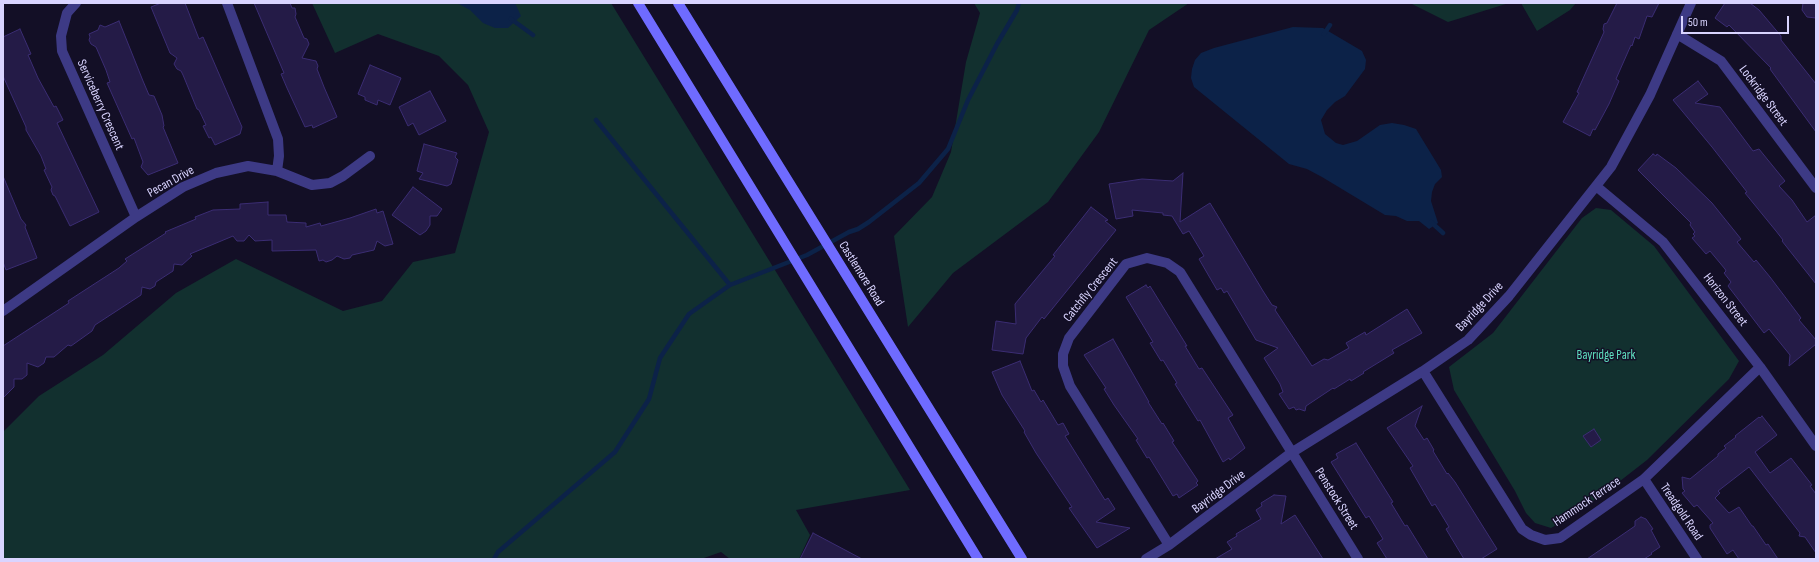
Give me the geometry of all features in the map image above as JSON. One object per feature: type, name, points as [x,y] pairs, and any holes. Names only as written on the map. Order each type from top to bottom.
[{"type":"main road","points":[[638,3],[978,559]]},
{"type":"main road","name":"Castlemore Road","points":[[678,3],[1022,559]]},
{"type":"street","name":"Serviceberry Crescent","points":[[76,3],[67,13],[61,36],[62,51],[136,217]]},
{"type":"street","points":[[227,3],[278,139],[279,156],[277,171]]},
{"type":"street","name":"Bayridge Drive","points":[[1146,559],[1169,545],[1291,454],[1423,371],[1468,340],[1509,296],[1611,167],[1650,95],[1691,3]]},
{"type":"street","name":"Lockridge Street","points":[[1677,34],[1721,61],[1816,188]]},
{"type":"street","name":"Pecan Drive","points":[[3,311],[136,217],[183,187],[216,173],[248,166],[277,171],[312,185],[330,183],[343,176],[370,156]]},
{"type":"street","name":"Horizon Street","points":[[1596,186],[1664,242],[1760,368],[1816,446]]},
{"type":"street","name":"Catchfly Crescent","points":[[1169,545],[1070,386],[1063,366],[1062,354],[1068,338],[1126,264],[1147,258],[1167,263],[1180,272],[1291,454]]},
{"type":"street","name":"Hammock Terrace","points":[[1423,371],[1522,529],[1531,535],[1545,540],[1560,538],[1644,480],[1760,368]]},
{"type":"street","name":"Penstock Street","points":[[1291,454],[1358,559]]},
{"type":"street","name":"Treadgold Road","points":[[1644,480],[1697,559]]},
{"type":"green space","points":[[312,3],[611,3],[910,490],[796,510],[810,535],[799,559],[730,559],[721,552],[701,559],[3,559],[3,432],[39,396],[103,355],[176,293],[236,259],[343,311],[382,301],[413,262],[455,253],[489,132],[468,85],[439,56],[378,34],[335,53]]},
{"type":"green space","points":[[974,3],[1189,3],[1149,30],[1099,132],[1048,202],[953,273],[908,327],[894,236],[932,197],[951,152],[966,62],[980,13]]},
{"type":"green space","points":[[1410,3],[1509,3],[1448,22]]},
{"type":"green space","points":[[1521,3],[1576,3],[1570,10],[1537,31]]},
{"type":"green space","name":"Bayridge Park","points":[[1596,208],[1611,210],[1654,246],[1739,361],[1729,379],[1647,460],[1581,510],[1551,528],[1535,523],[1526,513],[1515,491],[1454,390],[1449,367],[1493,333],[1582,218]]},
{"type":"water","points":[[457,3],[515,3],[521,16],[508,28],[495,28],[483,23],[470,10]]},
{"type":"water","points":[[1293,27],[1323,28],[1362,51],[1366,60],[1365,69],[1345,96],[1335,102],[1327,110],[1321,120],[1325,134],[1336,143],[1343,145],[1357,141],[1380,125],[1392,123],[1416,129],[1441,170],[1442,177],[1435,184],[1431,201],[1438,223],[1429,229],[1419,221],[1407,221],[1396,216],[1385,215],[1307,169],[1289,164],[1194,87],[1191,78],[1192,69],[1195,60],[1201,53],[1214,48]]},
{"type":"building","points":[[161,3],[185,3],[199,39],[203,37],[242,127],[240,134],[215,145],[211,137],[209,138],[203,126],[206,125],[199,110],[197,109],[183,75],[174,64],[177,58],[170,53],[151,7]]},
{"type":"building","points":[[254,3],[290,3],[292,8],[295,8],[295,17],[304,38],[307,39],[309,44],[302,58],[316,61],[318,66],[317,69],[337,117],[313,128],[312,125],[305,127],[281,74],[284,73]]},
{"type":"building","points":[[1617,3],[1659,3],[1652,17],[1647,16],[1639,39],[1635,37],[1616,79],[1619,81],[1609,104],[1595,130],[1593,129],[1590,136],[1563,122],[1579,93],[1577,92],[1604,32],[1604,24],[1607,23]]},
{"type":"building","points":[[1725,3],[1750,3],[1759,10],[1781,36],[1781,40],[1816,84],[1816,132],[1770,69],[1771,68],[1729,25],[1727,27],[1715,18]]},
{"type":"building","points":[[1803,3],[1816,3],[1816,18],[1807,17],[1802,10]]},
{"type":"building","points":[[119,21],[149,95],[154,96],[162,115],[163,127],[178,163],[148,175],[141,167],[143,162],[134,138],[132,139],[107,83],[110,82],[96,47],[91,44],[89,40],[89,34],[98,30],[100,25],[105,27]]},
{"type":"building","points":[[20,29],[31,54],[28,55],[38,78],[63,120],[57,123],[99,212],[70,226],[55,196],[53,195],[51,190],[52,187],[44,170],[46,169],[41,156],[26,130],[3,76],[3,37]]},
{"type":"building","points":[[370,65],[401,78],[390,105],[378,100],[377,105],[365,100],[365,97],[358,94]]},
{"type":"building","points":[[1698,81],[1708,94],[1695,103],[1720,107],[1753,151],[1759,149],[1785,181],[1779,186],[1792,200],[1807,222],[1816,215],[1816,284],[1745,193],[1747,192],[1673,100]]},
{"type":"building","points":[[430,91],[446,121],[419,135],[413,123],[408,126],[399,107]]},
{"type":"building","points":[[424,144],[457,153],[455,157],[458,160],[451,184],[447,186],[419,179],[423,173],[417,171]]},
{"type":"building","points":[[1653,154],[1656,156],[1657,154],[1676,168],[1712,203],[1741,239],[1737,242],[1754,262],[1756,260],[1770,277],[1801,318],[1799,320],[1816,340],[1816,344],[1789,366],[1790,355],[1769,329],[1764,333],[1728,286],[1731,282],[1724,273],[1726,271],[1725,269],[1710,251],[1706,254],[1692,238],[1695,236],[1693,234],[1695,232],[1690,225],[1691,223],[1638,170]]},
{"type":"building","points":[[1183,173],[1180,222],[1210,203],[1263,291],[1272,305],[1277,307],[1275,310],[1312,366],[1324,359],[1328,360],[1349,348],[1346,343],[1365,332],[1366,335],[1407,309],[1422,333],[1392,350],[1394,353],[1363,372],[1364,373],[1351,381],[1350,379],[1334,389],[1333,388],[1306,406],[1305,411],[1299,409],[1296,410],[1294,407],[1289,409],[1279,394],[1283,392],[1280,384],[1264,358],[1278,348],[1256,340],[1227,291],[1224,293],[1221,288],[1217,290],[1199,259],[1204,256],[1189,231],[1183,234],[1172,216],[1163,215],[1163,213],[1132,210],[1133,216],[1116,219],[1109,184],[1142,179],[1173,181]]},
{"type":"building","points":[[3,176],[21,219],[26,225],[25,227],[37,258],[6,270],[3,262]]},
{"type":"building","points":[[413,187],[442,209],[437,216],[430,216],[430,225],[426,231],[420,235],[392,215]]},
{"type":"building","points":[[268,202],[268,215],[286,215],[287,222],[306,223],[306,227],[320,223],[321,226],[376,209],[377,213],[383,211],[393,244],[385,246],[377,241],[374,250],[352,255],[350,258],[344,259],[337,256],[326,262],[323,260],[319,261],[316,250],[272,251],[272,240],[255,241],[249,235],[244,241],[237,241],[233,236],[190,254],[192,256],[182,265],[174,264],[173,271],[156,282],[155,286],[150,289],[142,287],[141,295],[95,325],[92,331],[71,346],[68,345],[54,357],[46,357],[44,363],[38,367],[27,363],[27,375],[22,379],[14,379],[14,387],[3,398],[3,346],[119,268],[127,261],[125,259],[166,233],[165,232],[213,210],[240,209],[240,204]]},
{"type":"building","points":[[1091,207],[1108,220],[1105,221],[1116,230],[1044,319],[1042,317],[1026,338],[1023,354],[992,350],[996,321],[1016,324],[1015,304],[1055,256],[1053,255]]},
{"type":"building","points":[[1146,285],[1148,288],[1150,286],[1187,346],[1185,346],[1199,369],[1202,368],[1233,415],[1228,418],[1245,448],[1230,460],[1229,458],[1223,462],[1200,420],[1198,421],[1175,384],[1177,383],[1163,360],[1161,361],[1150,343],[1153,342],[1126,297]]},
{"type":"building","points":[[1113,339],[1148,402],[1162,424],[1163,423],[1174,441],[1172,442],[1198,481],[1196,483],[1198,485],[1179,498],[1177,494],[1173,496],[1149,457],[1147,458],[1136,440],[1138,439],[1114,405],[1104,389],[1106,388],[1084,355]]},
{"type":"building","points":[[1020,361],[1032,391],[1034,390],[1041,402],[1043,400],[1058,425],[1063,423],[1069,434],[1065,436],[1105,500],[1108,498],[1115,509],[1096,522],[1130,528],[1097,548],[1069,508],[1072,507],[1036,453],[1024,432],[1025,431],[1002,395],[992,372]]},
{"type":"building","points":[[1422,406],[1415,426],[1424,440],[1427,438],[1447,474],[1448,473],[1455,482],[1497,549],[1481,559],[1464,559],[1446,529],[1449,527],[1435,504],[1432,506],[1410,468],[1413,466],[1387,428]]},
{"type":"building","points":[[1762,416],[1777,435],[1755,452],[1770,473],[1791,458],[1812,485],[1810,486],[1816,494],[1816,553],[1805,537],[1799,536],[1800,533],[1749,467],[1718,491],[1720,493],[1715,498],[1729,513],[1739,507],[1766,545],[1768,544],[1778,559],[1739,559],[1733,550],[1727,554],[1710,528],[1710,525],[1713,523],[1697,505],[1694,507],[1682,493],[1685,491],[1683,489],[1682,477],[1690,479],[1718,456],[1718,454],[1726,448],[1724,446],[1736,437],[1735,436]]},
{"type":"building","points":[[1594,429],[1601,440],[1591,447],[1583,436]]},
{"type":"building","points":[[1356,443],[1393,502],[1391,503],[1405,526],[1407,525],[1428,559],[1387,559],[1377,543],[1383,539],[1369,516],[1366,518],[1331,462],[1338,458],[1336,454]]},
{"type":"building","points":[[1274,495],[1286,496],[1281,524],[1295,515],[1323,559],[1215,559],[1232,549],[1227,542],[1237,536],[1236,534],[1261,519],[1256,510],[1262,506],[1261,503]]},
{"type":"building","points":[[1641,517],[1646,519],[1653,529],[1651,530],[1660,547],[1651,553],[1652,554],[1644,559],[1587,559],[1635,526],[1635,521]]},
{"type":"building","points":[[813,533],[862,559],[800,559]]},
{"type":"waterway","points":[[494,559],[498,552],[615,452],[649,399],[660,358],[689,314],[730,285],[807,255],[849,232],[858,229],[919,183],[948,149],[968,100],[997,44],[1017,10],[1019,3]]},
{"type":"waterway","points":[[511,19],[533,35]]},
{"type":"waterway","points":[[1324,34],[1330,25]]},
{"type":"waterway","points":[[596,120],[730,285]]},
{"type":"waterway","points":[[1431,222],[1443,233]]}]
